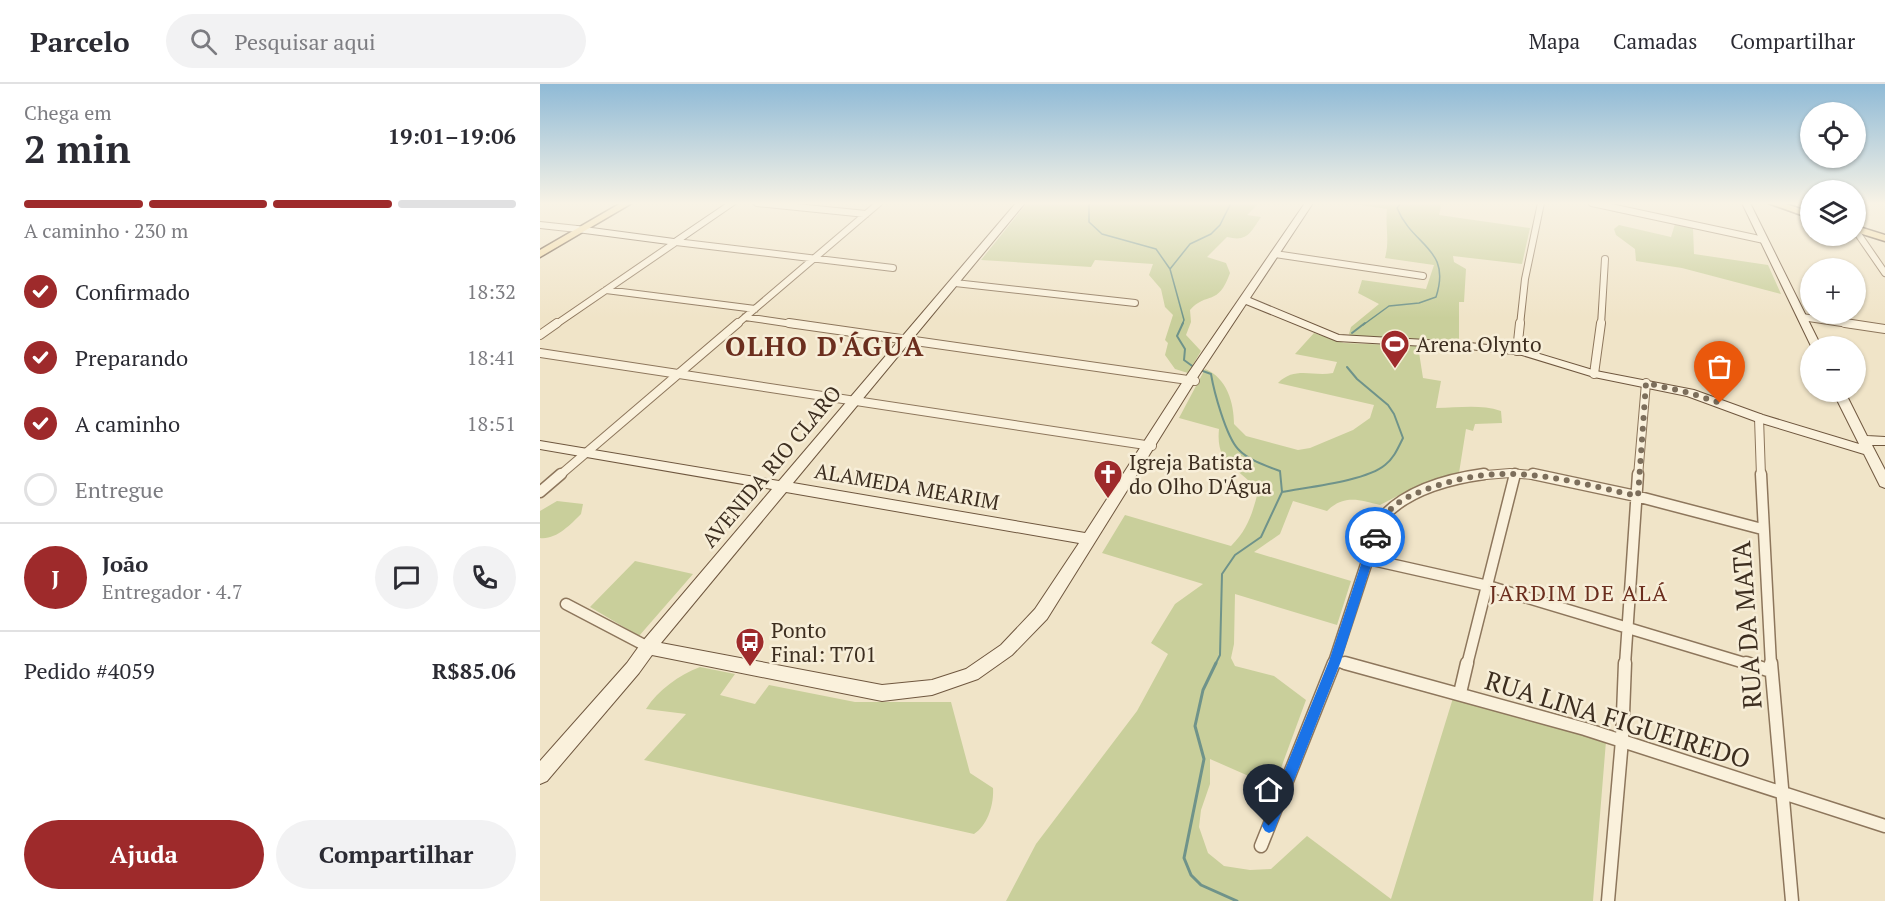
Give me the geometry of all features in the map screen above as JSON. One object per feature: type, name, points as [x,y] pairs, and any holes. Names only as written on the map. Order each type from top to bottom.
[{"type":"main road","points":[[540,252],[559,241]]},
{"type":"street","points":[[669,241],[893,268]]},
{"type":"street","points":[[540,492],[834,241]]},
{"type":"street","name":"AVENIDA RIO CLARO","points":[[540,775],[545,758],[627,666],[648,647],[990,241]]},
{"type":"street","points":[[566,604],[648,647],[859,691],[882,693],[932,688],[963,678],[987,666],[1020,639],[1041,614],[1090,539],[1096,525],[1151,446],[1285,241]]},
{"type":"street","points":[[1517,351],[1525,279],[1533,241]]},
{"type":"street","points":[[1765,241],[1800,313]]},
{"type":"street","points":[[540,335],[676,242]]},
{"type":"street","points":[[1866,244],[1885,273]]},
{"type":"street","points":[[1276,255],[1423,276]]},
{"type":"street","points":[[1594,374],[1603,309],[1605,259]]},
{"type":"street","points":[[956,283],[1136,303]]},
{"type":"street","points":[[606,290],[755,309]]},
{"type":"street","points":[[1246,300],[1344,340],[1397,341],[1517,351],[1594,374],[1690,393],[1759,418],[1866,446],[1885,441]]},
{"type":"street","points":[[745,317],[907,340],[1197,373]]},
{"type":"street","points":[[1855,324],[1885,328]]},
{"type":"street","points":[[540,353],[1151,446]]},
{"type":"street","points":[[1608,901],[1622,740],[1626,626],[1646,383]]},
{"type":"street","points":[[1844,402],[1885,483]]},
{"type":"street","name":"RUA DA MATA","points":[[1759,418],[1762,529],[1771,671],[1792,901]]},
{"type":"street","name":"ALAMEDA MEARIM","points":[[540,445],[1090,539]]},
{"type":"street","points":[[1460,693],[1515,473]]},
{"type":"street","points":[[1261,846],[1335,661],[1381,519],[1401,501],[1461,478],[1515,473],[1554,478],[1638,496],[1762,529]]},
{"type":"street","points":[[1368,559],[1488,586],[1771,671]]},
{"type":"street","name":"RUA LINA FIGUEIREDO","points":[[1335,661],[1460,693],[1622,740],[1781,794],[1885,826]]},
{"type":"green space","points":[[996,241],[1223,241],[1207,257],[1226,263],[1230,273],[1226,284],[1217,295],[1196,304],[1190,310],[1191,322],[1186,335],[1201,351],[1188,373],[1175,369],[1165,355],[1168,343],[1165,340],[1173,315],[1165,307],[1161,289],[1149,275],[1153,264],[1095,260],[1091,267],[981,260]]},
{"type":"green space","points":[[1387,241],[1527,241],[1522,264],[1453,256],[1454,262],[1466,269],[1464,302],[1459,302],[1459,341],[1351,336],[1349,334],[1351,327],[1379,304],[1358,293],[1362,280],[1426,289],[1434,265],[1385,258]]},
{"type":"green space","points":[[1624,241],[1694,241],[1694,254],[1768,265],[1781,294],[1682,268],[1636,261],[1635,249]]},
{"type":"green space","points":[[1314,333],[1344,343],[1418,346],[1423,378],[1441,381],[1436,408],[1493,409],[1501,411],[1502,423],[1475,424],[1473,431],[1466,429],[1459,473],[1417,486],[1380,505],[1359,500],[1346,500],[1327,511],[1293,501],[1280,534],[1254,552],[1351,581],[1337,625],[1235,594],[1234,644],[1231,658],[1235,666],[1274,676],[1306,700],[1274,787],[1210,759],[1210,784],[1201,810],[1199,827],[1208,853],[1224,866],[1250,870],[1271,869],[1307,836],[1391,899],[1453,698],[1606,741],[1593,901],[1006,901],[1036,844],[1137,711],[1168,654],[1151,643],[1175,604],[1203,584],[1102,553],[1125,515],[1231,546],[1242,533],[1251,514],[1258,492],[1225,459],[1219,442],[1219,429],[1179,418],[1205,369],[1219,378],[1224,385],[1231,400],[1234,424],[1246,436],[1298,450],[1310,448],[1353,430],[1370,418],[1374,405],[1278,383],[1298,373],[1333,373],[1337,362],[1295,354]]},
{"type":"green space","points":[[557,501],[583,504],[581,514],[552,537],[540,538],[540,511]]},
{"type":"green space","points":[[635,561],[693,574],[639,636],[590,607]]},
{"type":"green space","points":[[700,667],[735,674],[720,695],[755,704],[769,685],[855,702],[951,702],[970,773],[993,788],[991,807],[986,820],[974,834],[644,760],[686,714],[646,709],[670,684]]},
{"type":"waterway","points":[[1128,241],[1156,249],[1170,269]]},
{"type":"waterway","points":[[1170,269],[1190,244],[1196,241]]},
{"type":"waterway","points":[[1363,325],[1389,306],[1419,303],[1436,297],[1440,281],[1439,268],[1435,258],[1421,241]]},
{"type":"waterway","points":[[1170,269],[1184,320],[1182,325]]},
{"type":"waterway","points":[[1183,323],[1177,336],[1185,349],[1184,360],[1195,368]]},
{"type":"waterway","points":[[1352,333],[1365,323]]},
{"type":"waterway","points":[[1282,492],[1336,483],[1376,471],[1391,459],[1403,438],[1388,405],[1357,379],[1347,367]]},
{"type":"waterway","points":[[1200,370],[1211,374],[1221,413],[1238,449],[1258,462],[1280,471],[1282,492]]},
{"type":"waterway","points":[[1216,663],[1220,655],[1222,574],[1235,555],[1261,537],[1282,492]]},
{"type":"waterway","points":[[1216,663],[1203,690],[1195,726],[1204,759],[1184,858],[1191,875],[1201,885],[1237,901]]},
{"type":"way so far","points":[[1375,537],[1381,519],[1395,504],[1442,484],[1477,475],[1535,474],[1638,496],[1646,383],[1690,393],[1720,403]]},
{"type":"place","name":"Arena Olynto","points":[[1395,370]]},
{"type":"place","name":"Igreja Batista do Olho D'Água","points":[[1108,500]]},
{"type":"place","name":"Ponto Final: T701","points":[[750,668]]},
{"type":"district","name":"OLHO D'ÁGUA","points":[[825,346]]},
{"type":"district","name":"JARDIM DE ALÁ","points":[[1579,592]]},
{"type":"route","points":[[1269,826],[1335,661],[1375,537]]}]
